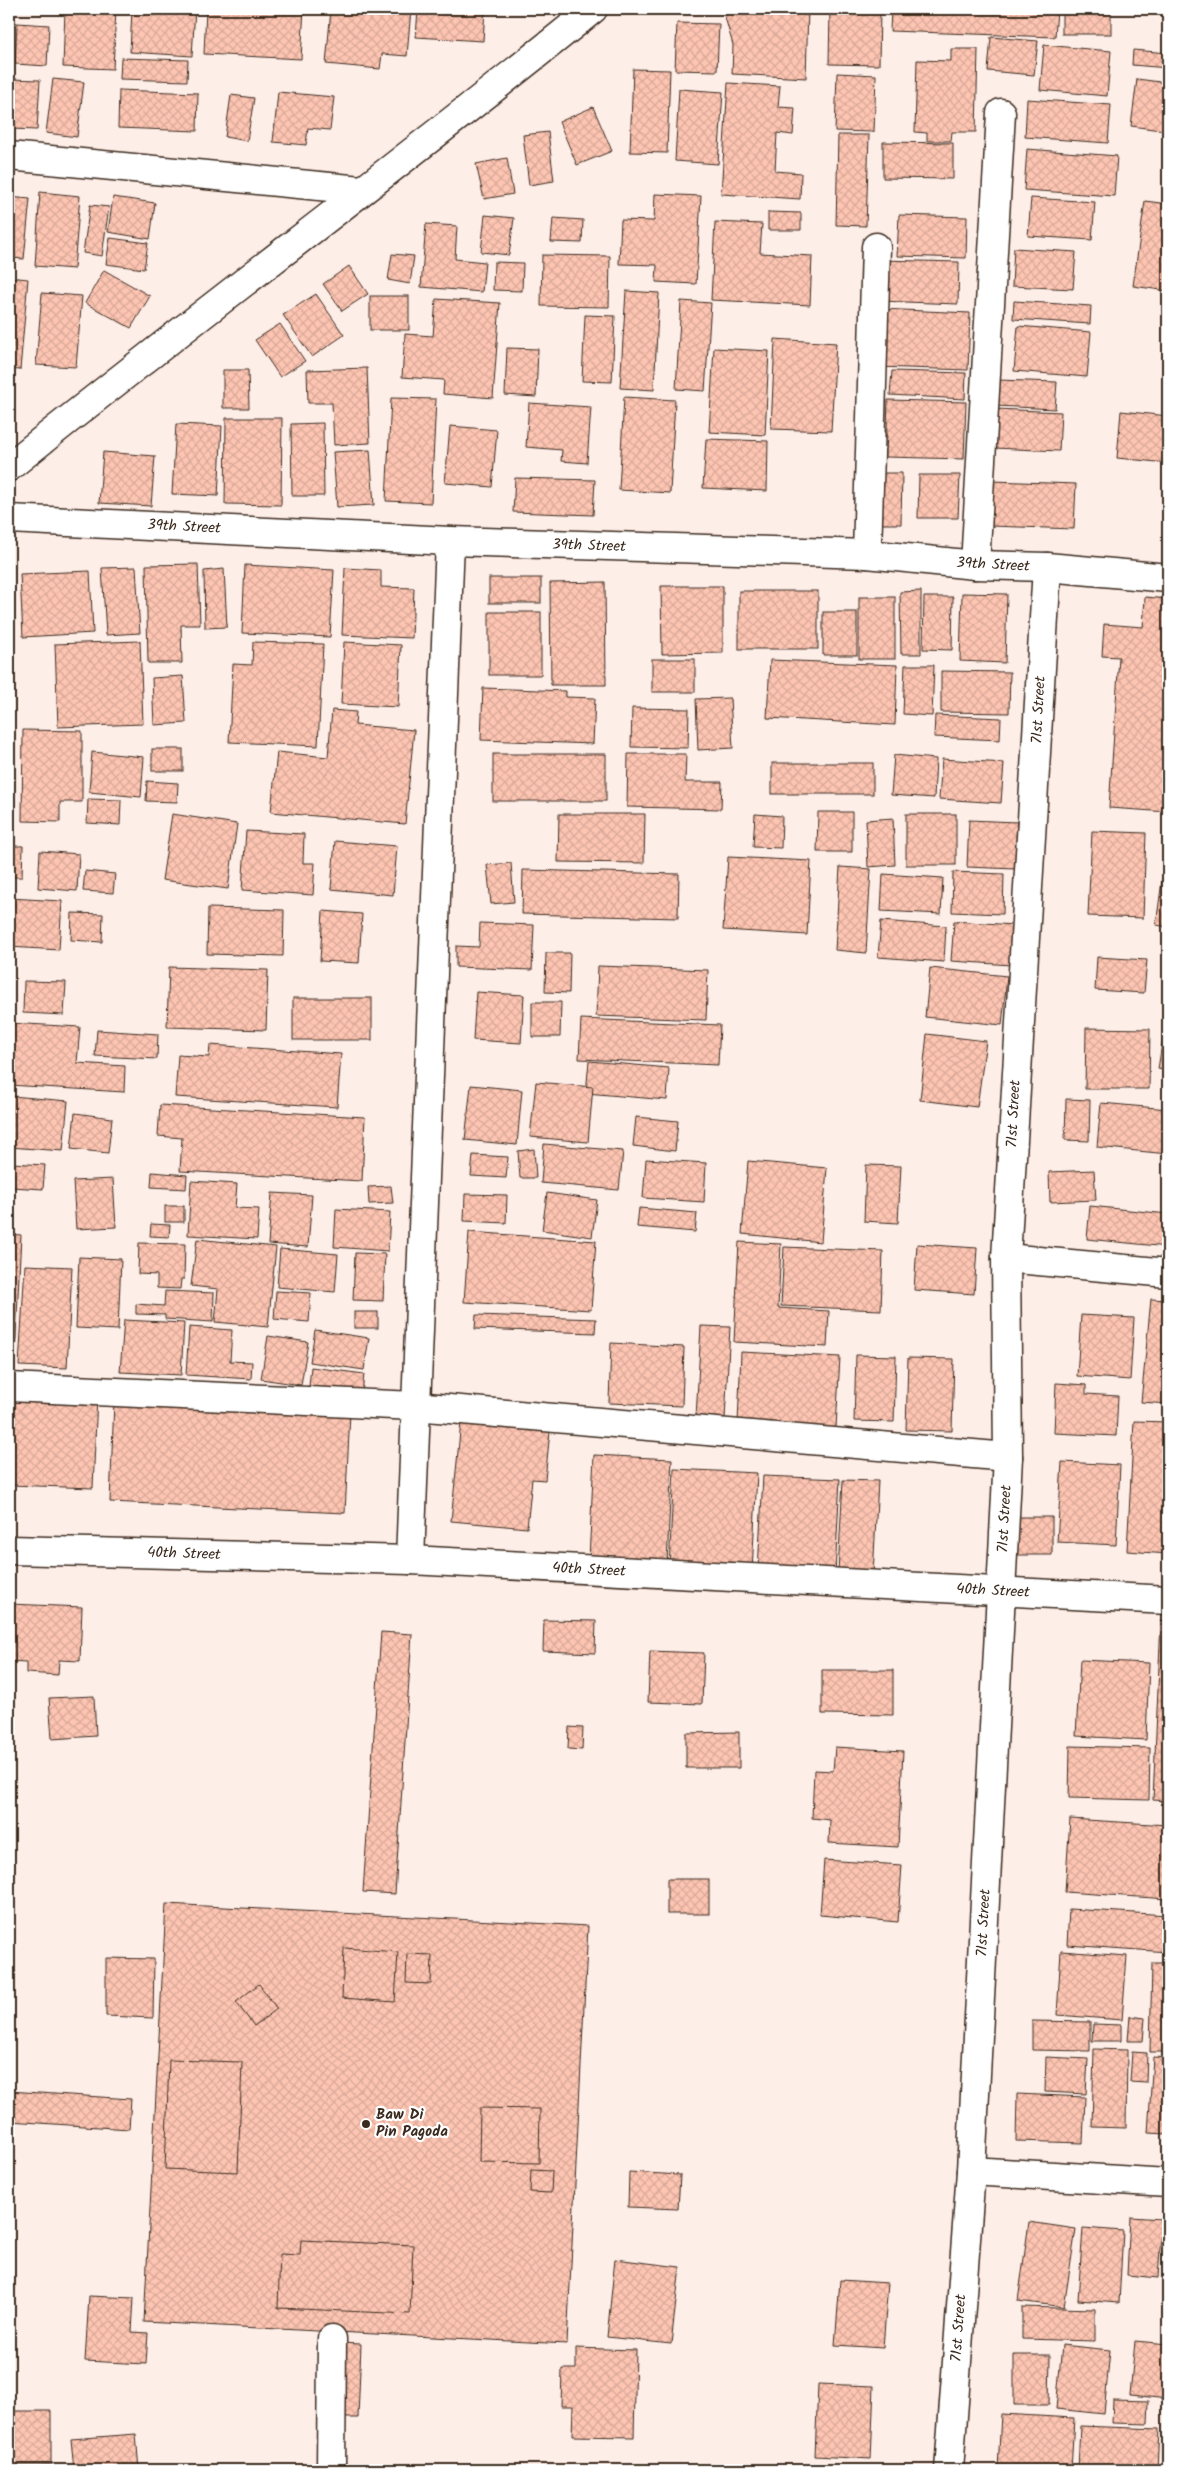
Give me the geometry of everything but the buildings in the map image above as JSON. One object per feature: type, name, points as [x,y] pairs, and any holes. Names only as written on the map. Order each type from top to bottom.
[{"type":"street","points":[[9,467],[361,190],[506,80],[593,9]]},
{"type":"street","points":[[975,565],[1001,113]]},
{"type":"street","points":[[9,156],[361,190]]},
{"type":"street","points":[[867,554],[876,248]]},
{"type":"street","name":"39th Street","points":[[9,519],[450,542],[867,554],[975,565],[1047,567],[1168,578]]},
{"type":"street","points":[[410,1560],[450,542]]},
{"type":"street","name":"71st Street","points":[[949,2470],[971,2171],[1002,1592],[1008,1457],[1006,1258],[1047,567]]},
{"type":"street","points":[[1006,1258],[1168,1272]]},
{"type":"street","points":[[9,1387],[415,1406],[1008,1457]]},
{"type":"street","name":"40th Street","points":[[9,1550],[410,1560],[1168,1600]]},
{"type":"street","points":[[971,2171],[1168,2183]]},
{"type":"street","points":[[331,2470],[332,2339]]},
{"type":"place","name":"Baw Di Pin Pagoda","points":[[366,2124]]}]
